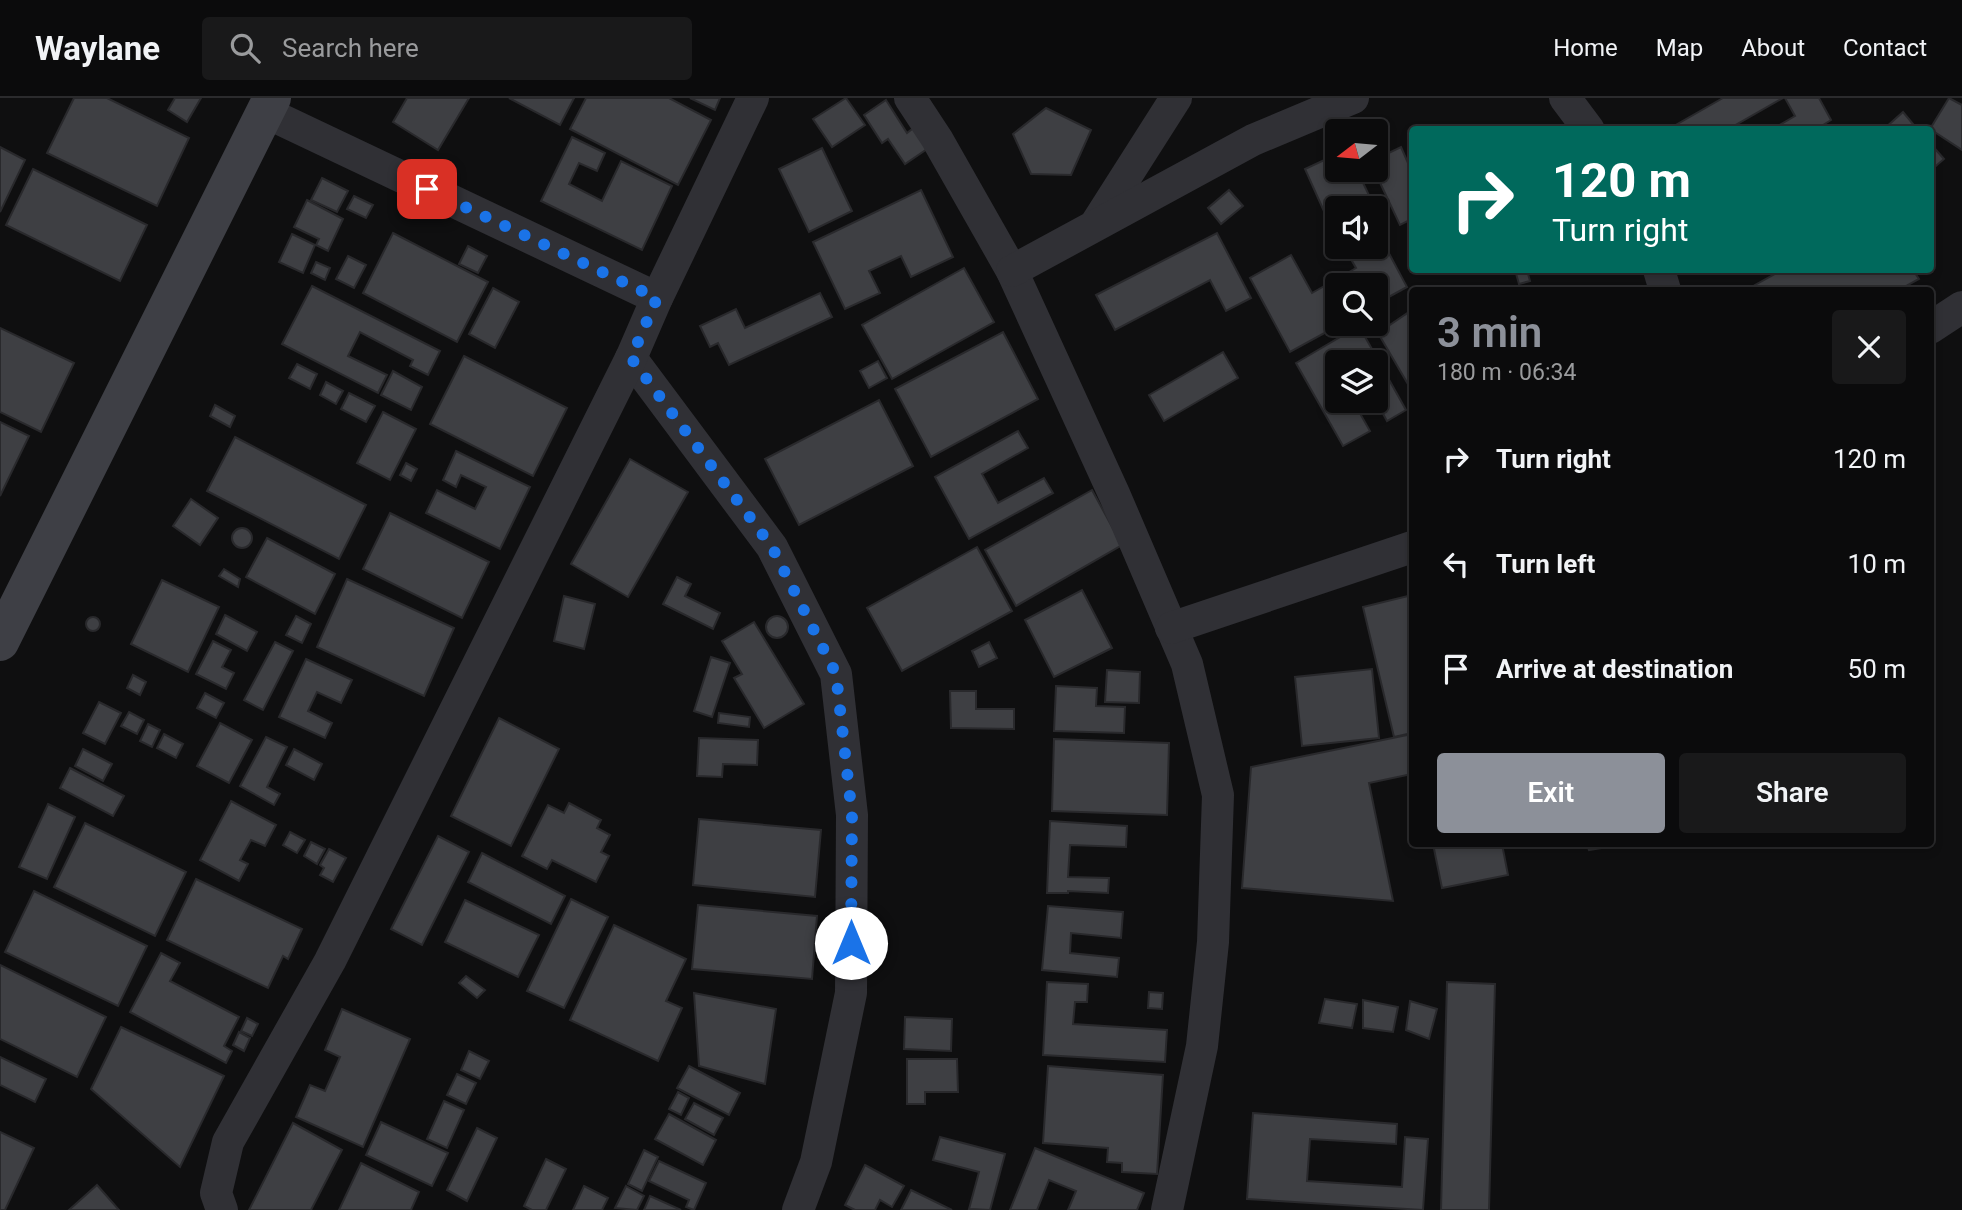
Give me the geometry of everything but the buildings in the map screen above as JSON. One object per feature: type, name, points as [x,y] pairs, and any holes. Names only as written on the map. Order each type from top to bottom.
[{"type":"main road","points":[[0,642],[269,105]]},
{"type":"street","points":[[222,1210],[216,1193],[228,1142],[330,961],[631,358],[753,98]]},
{"type":"street","points":[[911,98],[1012,271],[1115,496],[1186,664],[1218,795],[1213,942],[1202,1046],[1167,1210]]},
{"type":"street","points":[[1095,226],[1176,98]]},
{"type":"street","points":[[1012,271],[1253,140],[1353,98]]},
{"type":"street","points":[[1565,98],[1586,126]]},
{"type":"street","points":[[269,105],[657,298]]},
{"type":"street","points":[[1934,325],[1962,307]]},
{"type":"street","points":[[631,358],[772,547],[836,674],[852,815],[851,993],[816,1162],[798,1210]]},
{"type":"street","points":[[1171,628],[1409,549]]},
{"type":"route","points":[[427,189],[657,298],[631,358],[772,547],[836,674],[852,815],[851,943]]}]
